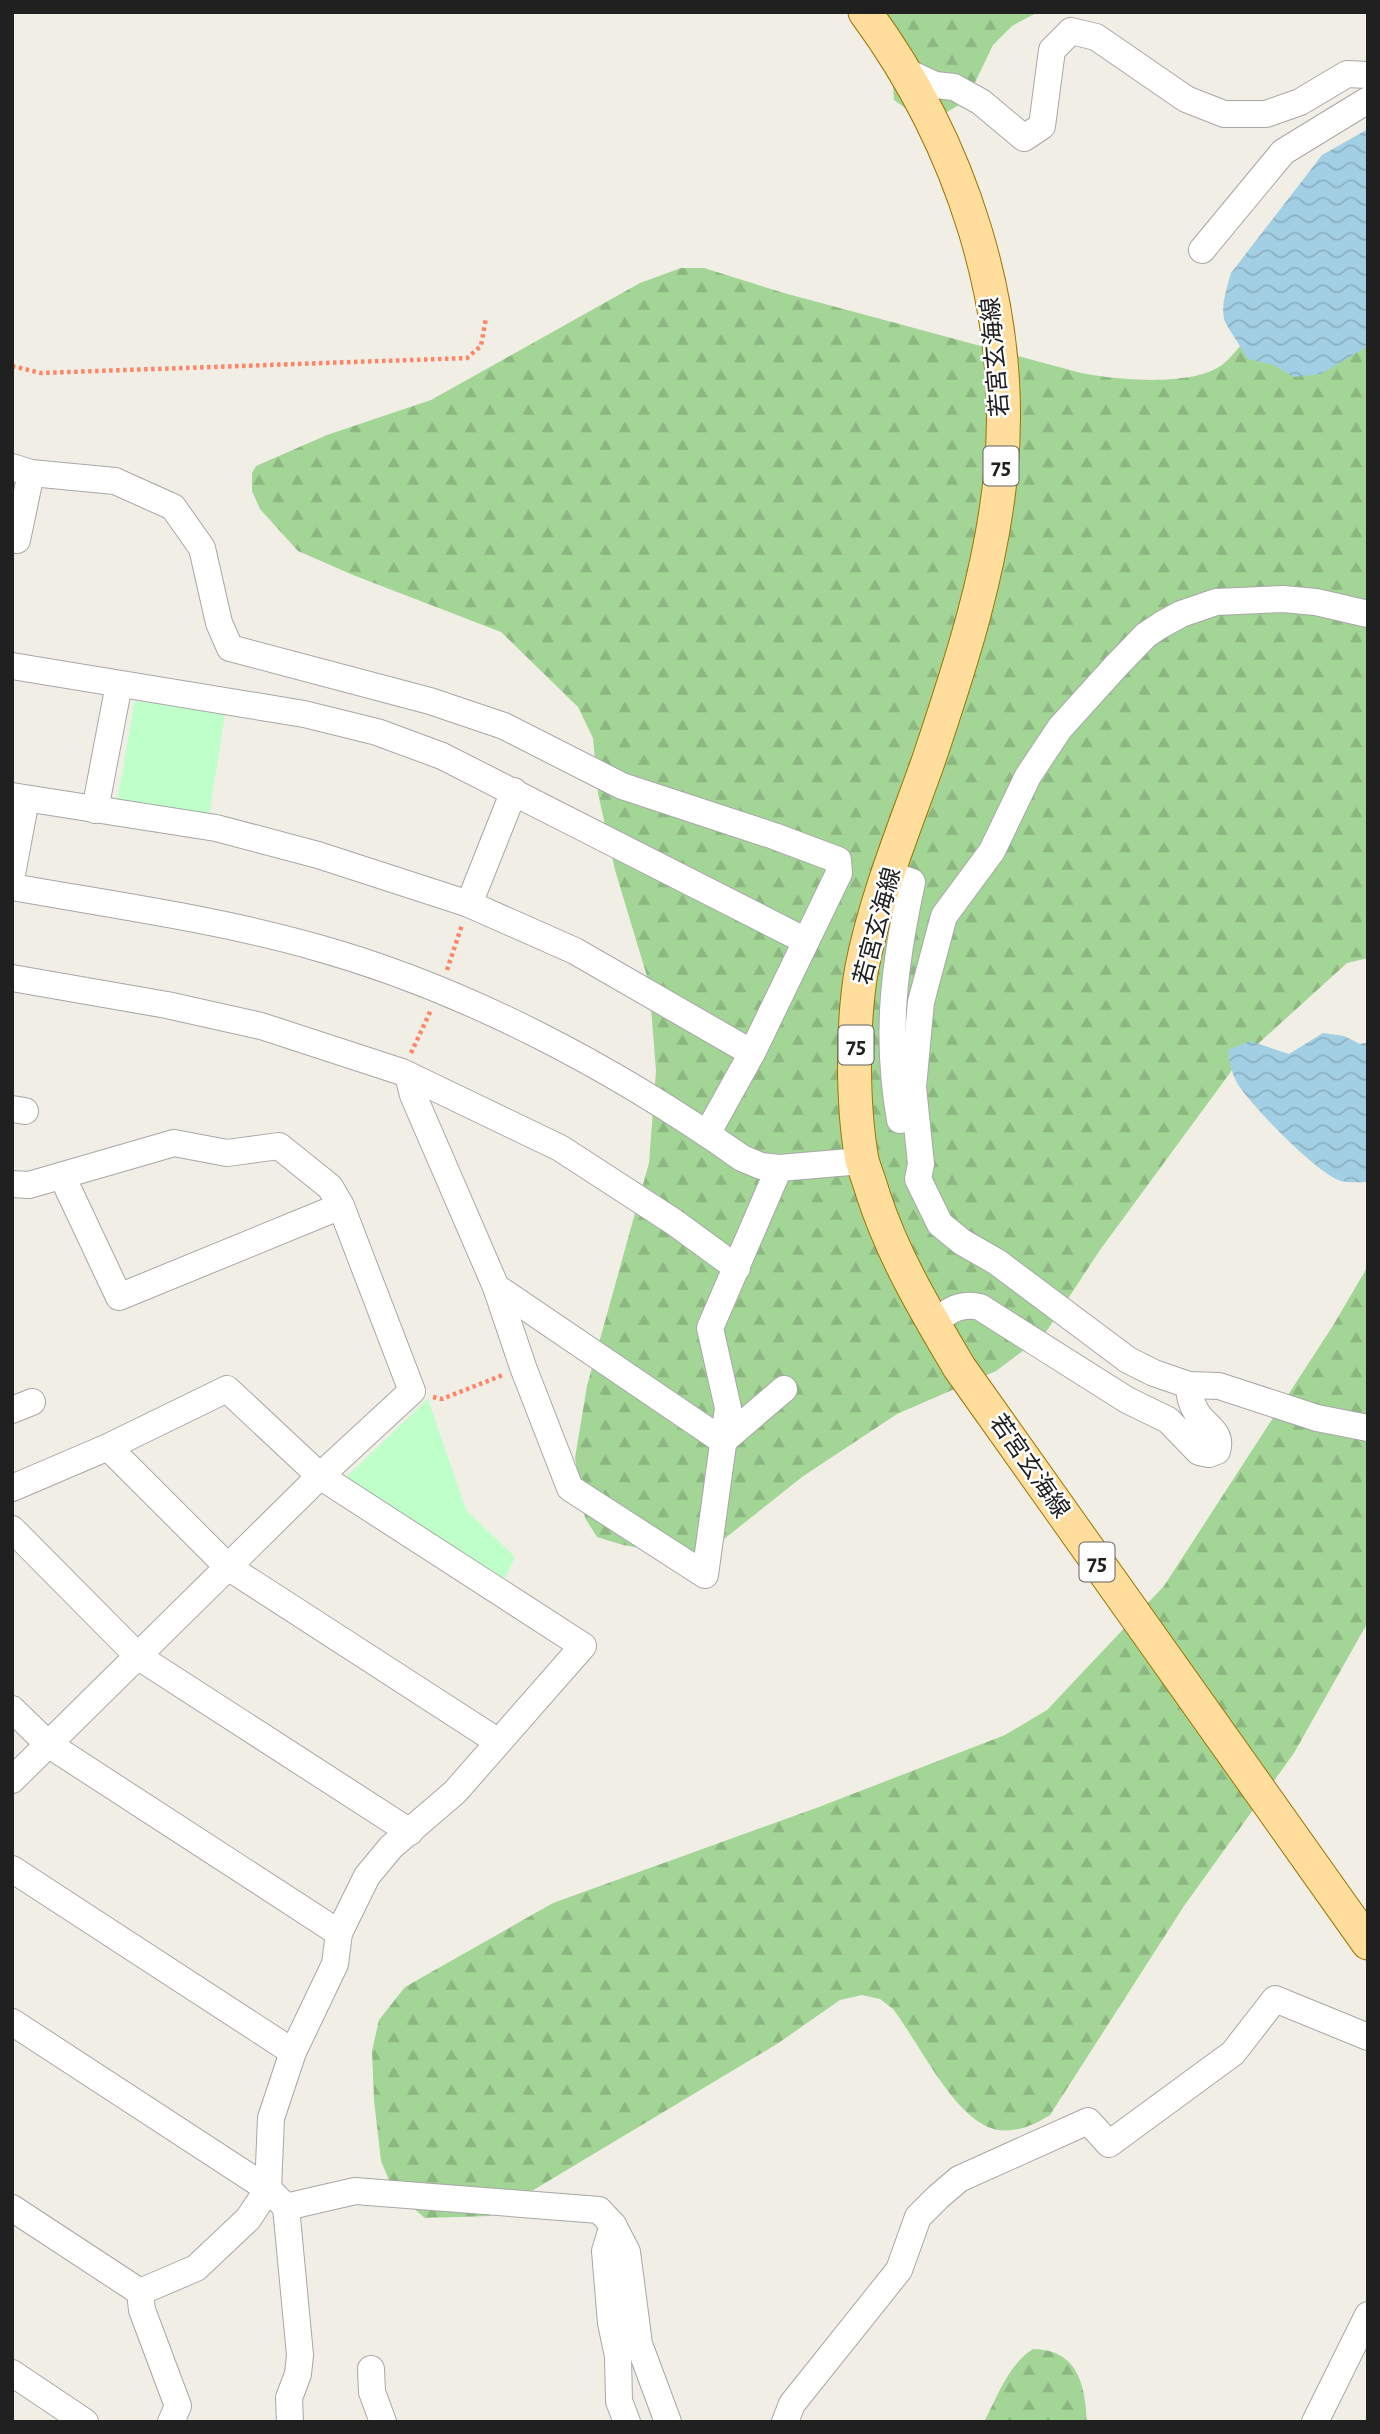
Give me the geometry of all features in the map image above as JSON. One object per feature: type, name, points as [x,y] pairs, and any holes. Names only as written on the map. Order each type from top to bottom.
[{"type":"main road","name":"若宮玄海線","points":[[865,12],[905,71],[934,125],[956,175],[980,246],[1000,351],[1001,470],[984,577],[949,701],[889,874],[862,967],[855,1061],[862,1161],[884,1228],[904,1272],[960,1367],[1368,1943]]},
{"type":"street","points":[[905,71],[935,85],[954,87],[981,102],[1024,138],[1042,125],[1052,50],[1071,30],[1096,37],[1186,99],[1224,114],[1266,114],[1300,102],[1347,74],[1368,75]]},
{"type":"street","points":[[1202,250],[1283,152],[1368,100]]},
{"type":"street","points":[[12,539],[17,540],[22,470],[115,481],[173,507],[202,548],[219,623],[230,649],[430,701],[504,726],[622,786],[838,860],[839,873],[752,1053],[707,1134]]},
{"type":"street","points":[[918,1179],[921,1164],[913,1087],[916,1037],[921,1002],[944,916],[992,851],[1028,776],[1060,728],[1146,635],[1181,614],[1216,602],[1252,598],[1316,602],[1368,614]]},
{"type":"street","points":[[12,666],[304,714],[377,732],[442,756],[514,791],[806,941]]},
{"type":"street","points":[[95,810],[119,684]]},
{"type":"street","points":[[469,904],[514,791]]},
{"type":"street","points":[[12,874],[19,797],[216,828],[318,855],[469,904],[576,951],[752,1053]]},
{"type":"street","points":[[889,874],[912,882],[899,940],[891,1014],[896,1100],[903,1137],[918,1179],[940,1224],[962,1242],[997,1262],[1128,1360],[1154,1373],[1189,1385],[1219,1386],[1317,1418],[1368,1428]]},
{"type":"street","points":[[12,887],[197,919],[277,937],[357,960],[440,991],[524,1027],[611,1073],[741,1158],[761,1166],[779,1168],[862,1161]]},
{"type":"street","points":[[12,978],[167,1005],[261,1026],[405,1073],[560,1148],[674,1222],[737,1268]]},
{"type":"street","points":[[405,1073],[496,1287],[523,1367],[570,1488],[705,1574],[728,1408],[709,1328],[779,1168]]},
{"type":"street","points":[[12,1184],[29,1185],[174,1143],[227,1153],[279,1146],[330,1188],[341,1206],[412,1391],[320,1476],[12,1780]]},
{"type":"street","points":[[62,1176],[119,1297],[341,1206]]},
{"type":"street","points":[[496,1287],[723,1441]]},
{"type":"street","points":[[933,1323],[954,1307],[967,1304],[980,1307],[1127,1400],[1168,1420],[1199,1452],[1209,1454],[1217,1451],[1220,1442],[1217,1434],[1197,1413],[1189,1399],[1189,1385]]},
{"type":"street","points":[[12,1488],[108,1447],[227,1389],[320,1476],[583,1646],[456,1792],[391,1847],[368,1876],[339,1933],[335,1964],[293,2052],[271,2118],[277,2198],[300,2355],[299,2374],[289,2398],[290,2422]]},
{"type":"street","points":[[723,1441],[784,1389]]},
{"type":"street","points":[[108,1447],[228,1567],[498,1741]]},
{"type":"street","points":[[12,1529],[139,1657],[410,1832]]},
{"type":"street","points":[[12,1709],[48,1744],[339,1933]]},
{"type":"street","points":[[12,1869],[293,2052]]},
{"type":"street","points":[[785,2422],[792,2404],[899,2270],[918,2217],[959,2179],[1088,2121],[1109,2144],[1233,2053],[1275,1999],[1368,2037]]},
{"type":"street","points":[[12,2022],[277,2198]]},
{"type":"street","points":[[140,2292],[197,2269],[248,2219],[277,2198],[355,2191],[599,2210],[613,2225],[627,2252],[639,2344],[668,2422]]},
{"type":"street","points":[[12,2208],[140,2292]]},
{"type":"street","points":[[613,2225],[605,2251],[611,2323],[618,2356],[619,2402],[627,2422]]},
{"type":"street","points":[[140,2292],[142,2310],[177,2406],[171,2422]]},
{"type":"street","points":[[1319,2420],[1368,2315]]},
{"type":"street","points":[[371,2369],[372,2392],[383,2422]]},
{"type":"street","points":[[12,2373],[85,2422]]},
{"type":"path","points":[[12,366],[41,373],[467,358],[481,346],[486,318]]},
{"type":"path","points":[[405,1073],[440,991],[469,904]]},
{"type":"path","points":[[412,1391],[442,1399],[523,1367]]},
{"type":"green space","points":[[887,12],[1038,12],[1012,26],[993,45],[966,101],[947,112],[916,116],[894,100]]},
{"type":"green space","points":[[1368,160],[1368,958],[1347,963],[1238,1062],[1100,1250],[1044,1335],[996,1371],[897,1414],[802,1477],[709,1551],[675,1554],[623,1545],[597,1537],[585,1518],[575,1458],[587,1386],[649,1163],[656,1071],[649,983],[615,870],[598,793],[593,738],[578,707],[501,632],[298,551],[260,509],[252,491],[252,473],[256,466],[327,435],[431,400],[640,283],[681,268],[704,268],[784,293],[1081,373],[1153,380],[1192,377],[1225,363],[1245,341]]},
{"type":"green space","points":[[136,701],[225,714],[209,817],[117,801]]},
{"type":"green space","points":[[1368,1266],[1368,1622],[1294,1753],[1184,1906],[1050,2115],[1036,2123],[1012,2130],[988,2127],[974,2118],[948,2091],[893,2009],[880,1999],[862,1995],[840,2000],[777,2044],[490,2216],[425,2218],[394,2192],[381,2161],[372,2051],[379,2020],[405,1987],[553,1903],[819,1807],[1005,1735],[1047,1710],[1164,1586],[1334,1324]]},
{"type":"green space","points":[[428,1399],[466,1510],[515,1557],[504,1580],[346,1477]]},
{"type":"green space","points":[[1033,2349],[1060,2355],[1076,2372],[1084,2395],[1087,2422],[984,2422],[1010,2372]]},
{"type":"water","points":[[1368,129],[1368,346],[1321,374],[1294,377],[1273,365],[1248,359],[1224,319],[1224,302],[1231,273],[1322,155]]},
{"type":"water","points":[[1323,1033],[1344,1036],[1360,1044],[1368,1042],[1368,1182],[1341,1181],[1317,1166],[1257,1109],[1239,1086],[1231,1069],[1228,1050],[1250,1041],[1289,1054]]}]
